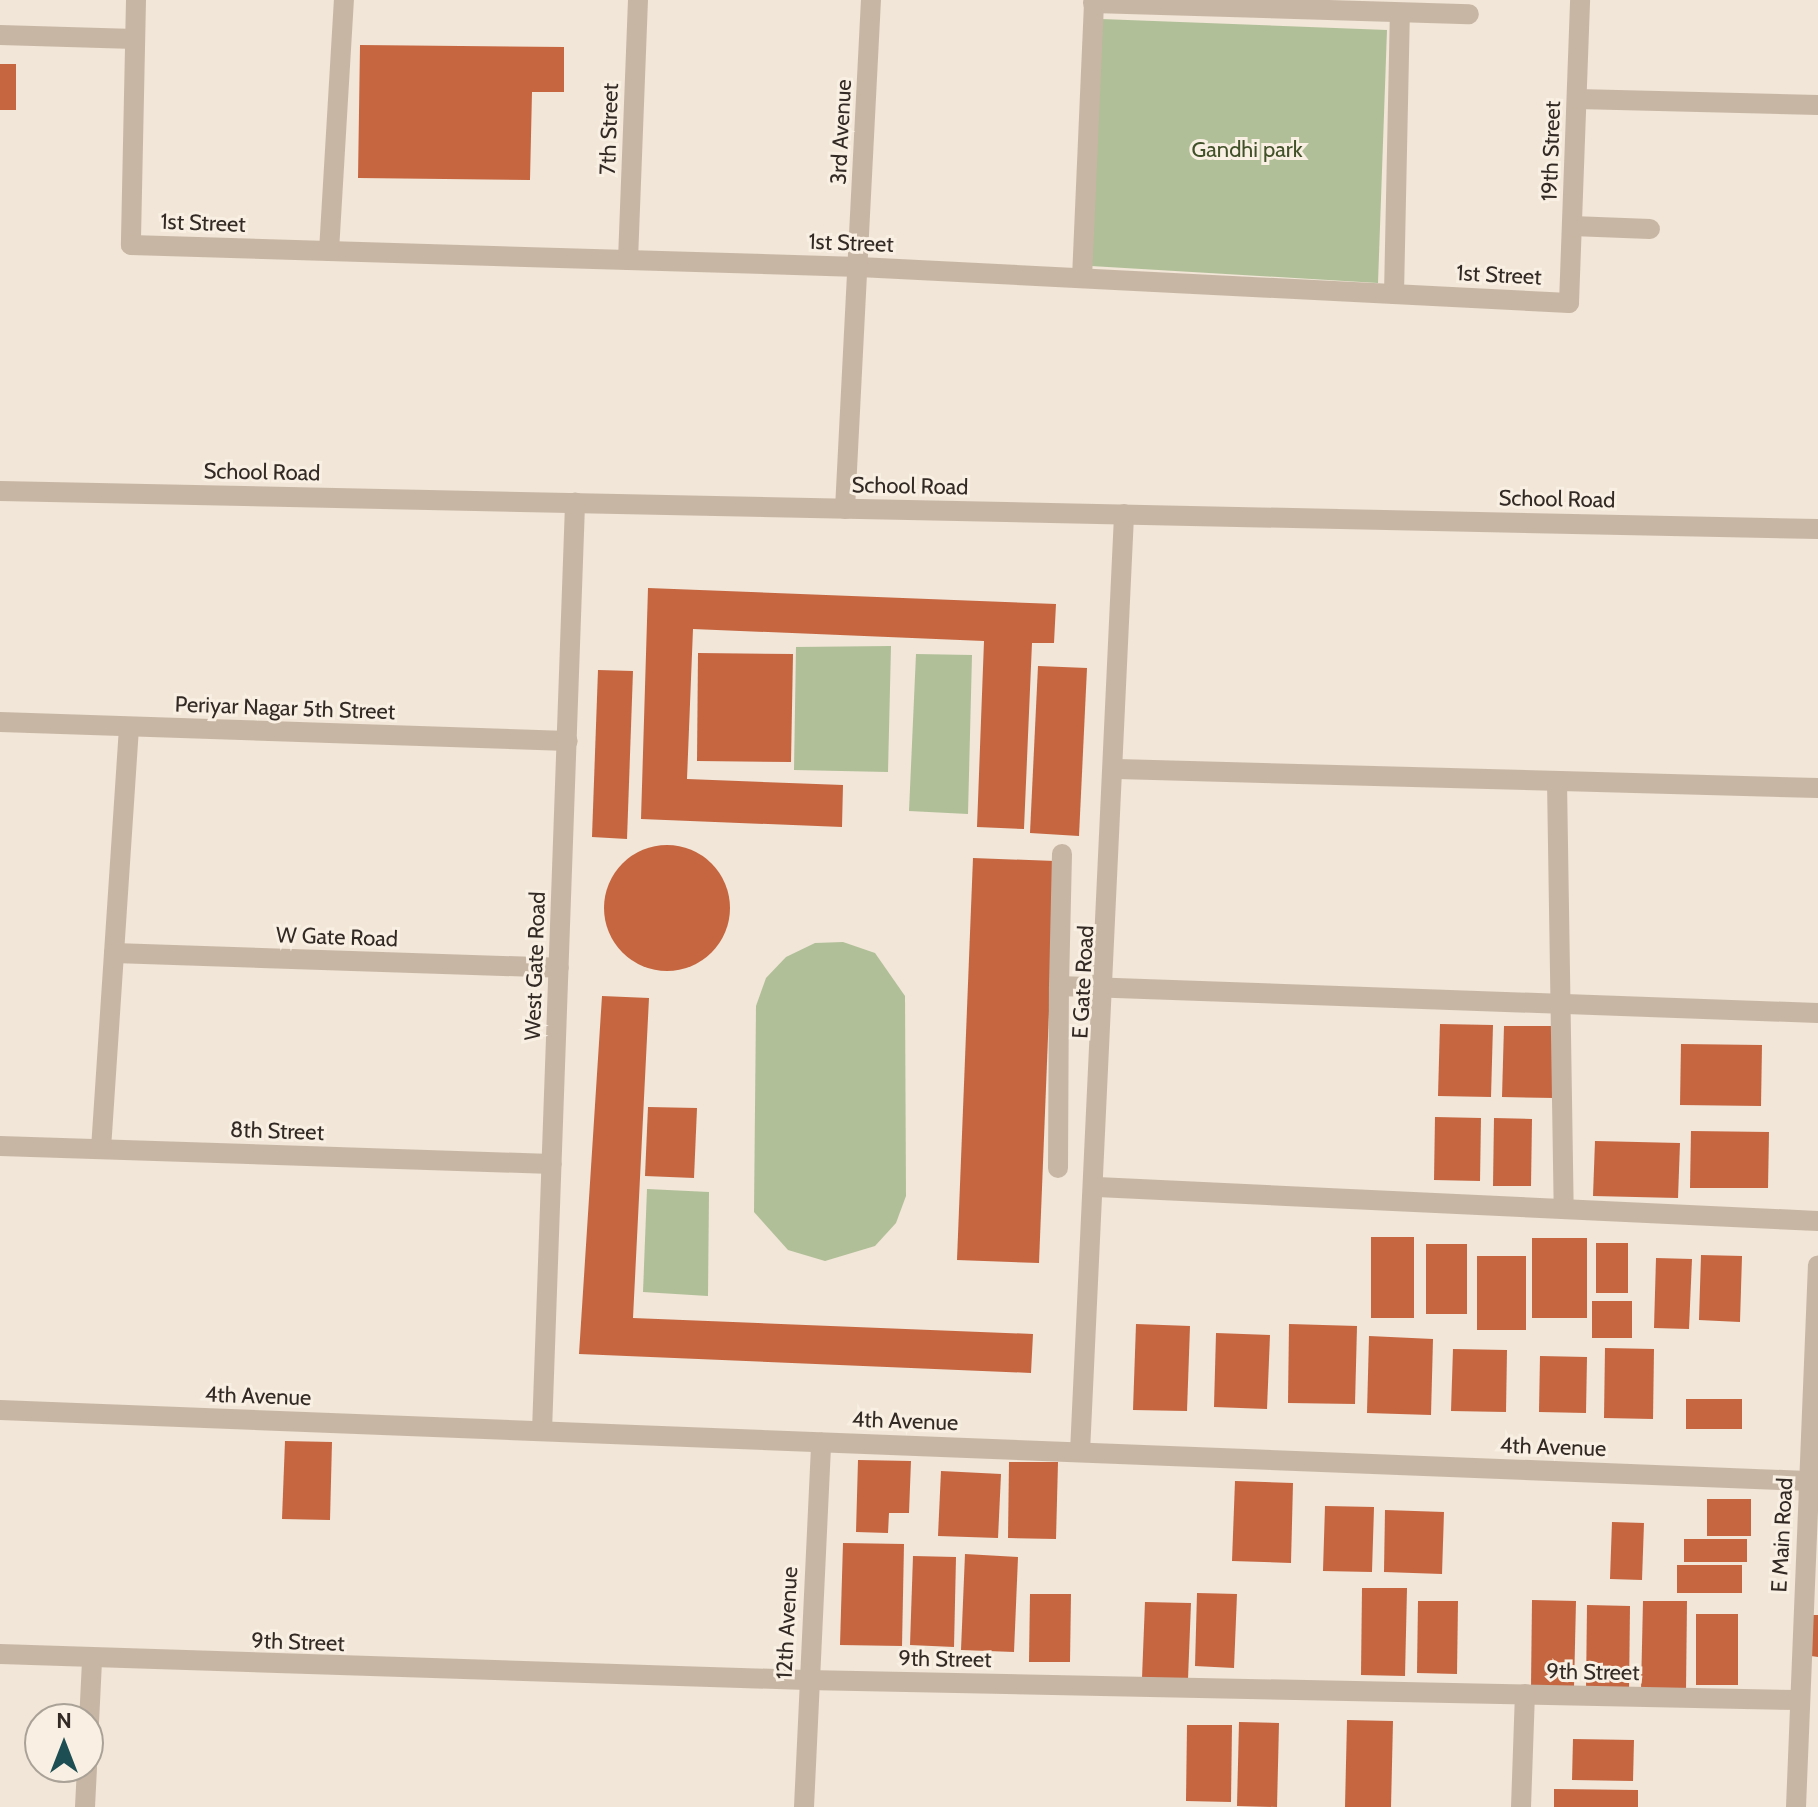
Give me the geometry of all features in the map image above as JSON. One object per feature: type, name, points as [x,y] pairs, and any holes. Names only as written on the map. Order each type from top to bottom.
[{"type":"street","points":[[0,35],[135,39],[136,0]]},
{"type":"street","points":[[329,251],[344,0]]},
{"type":"street","name":"7th Street","points":[[628,260],[638,0]]},
{"type":"street","name":"3rd Avenue","points":[[845,509],[871,0]]},
{"type":"street","name":"19th Street","points":[[1569,303],[1580,0]]},
{"type":"street","points":[[1082,278],[1094,2],[1469,14]]},
{"type":"street","points":[[1394,294],[1400,13]]},
{"type":"street","name":"1st Street","points":[[135,39],[131,245],[859,267],[1569,303]]},
{"type":"street","points":[[1577,99],[1818,105]]},
{"type":"street","points":[[1572,226],[1650,229]]},
{"type":"street","name":"School Road","points":[[0,491],[1818,529]]},
{"type":"street","name":"West Gate Road","points":[[542,1431],[575,503]]},
{"type":"street","name":"E Gate Road","points":[[1080,1452],[1097,1187],[1117,769],[1124,514]]},
{"type":"street","name":"Periyar Nagar 5th Street","points":[[0,722],[568,741]]},
{"type":"street","points":[[101,1149],[129,727]]},
{"type":"street","points":[[1117,769],[1818,788]]},
{"type":"street","points":[[1557,781],[1564,1008],[1564,1205]]},
{"type":"street","points":[[1058,1168],[1062,854]]},
{"type":"street","name":"W Gate Road","points":[[114,953],[559,968]]},
{"type":"street","points":[[1059,986],[1106,991],[1564,1008],[1818,1013]]},
{"type":"street","name":"8th Street","points":[[0,1146],[552,1164]]},
{"type":"street","points":[[1097,1187],[1564,1205],[1818,1221]]},
{"type":"street","name":"E Main Road","points":[[1796,1807],[1818,1265]]},
{"type":"street","name":"4th Avenue","points":[[0,1410],[1808,1481]]},
{"type":"street","name":"12th Avenue","points":[[804,1807],[807,1680],[821,1442]]},
{"type":"street","name":"9th Street","points":[[0,1654],[92,1660],[807,1680],[1798,1700]]},
{"type":"street","points":[[90,1703],[92,1660]]},
{"type":"street","points":[[1521,1807],[1525,1694]]},
{"type":"street","points":[[85,1807],[86,1783]]},
{"type":"street","points":[[1797,1784],[1818,1785]]},
{"type":"green space","name":"Gandhi park","points":[[1101,19],[1387,30],[1378,283],[1091,266]]},
{"type":"green space","points":[[891,646],[888,772],[794,770],[796,647]]},
{"type":"green space","points":[[916,654],[972,655],[968,814],[909,811]]},
{"type":"green space","points":[[843,942],[875,953],[905,996],[906,1196],[896,1223],[875,1246],[825,1261],[788,1250],[754,1212],[756,1006],[766,978],[786,957],[815,943]]},
{"type":"green space","points":[[647,1189],[709,1192],[708,1296],[643,1292]]},
{"type":"building","points":[[360,45],[564,47],[564,92],[532,92],[530,180],[358,178]]},
{"type":"building","points":[[0,64],[16,64],[16,110],[0,110]]},
{"type":"building","points":[[648,588],[1056,604],[1054,643],[1032,643],[1024,829],[977,827],[984,641],[693,629],[687,779],[843,785],[842,827],[641,819]]},
{"type":"building","points":[[698,653],[793,654],[791,762],[697,761]]},
{"type":"building","points":[[1038,666],[1087,668],[1079,836],[1030,833]]},
{"type":"building","points":[[598,670],[633,671],[627,839],[592,837]]},
{"type":"building","points":[[667,845],[691,850],[711,864],[725,884],[730,908],[725,932],[711,952],[691,966],[667,971],[643,966],[623,952],[609,932],[604,908],[609,884],[623,864],[643,850]]},
{"type":"building","points":[[973,858],[1055,861],[1039,1263],[957,1260]]},
{"type":"building","points":[[602,996],[649,998],[633,1318],[1033,1334],[1031,1373],[579,1354]]},
{"type":"building","points":[[1440,1024],[1493,1025],[1491,1097],[1438,1096]]},
{"type":"building","points":[[1504,1026],[1557,1026],[1555,1098],[1502,1097]]},
{"type":"building","points":[[1681,1044],[1762,1045],[1761,1106],[1680,1105]]},
{"type":"building","points":[[648,1107],[697,1108],[694,1178],[645,1176]]},
{"type":"building","points":[[1435,1117],[1481,1118],[1480,1181],[1434,1180]]},
{"type":"building","points":[[1494,1118],[1532,1119],[1531,1186],[1493,1186]]},
{"type":"building","points":[[1691,1131],[1769,1132],[1768,1188],[1690,1188]]},
{"type":"building","points":[[1595,1141],[1680,1143],[1678,1198],[1593,1196]]},
{"type":"building","points":[[1371,1237],[1414,1237],[1414,1318],[1371,1318]]},
{"type":"building","points":[[1532,1238],[1587,1238],[1587,1318],[1532,1318]]},
{"type":"building","points":[[1596,1243],[1628,1243],[1628,1293],[1596,1293]]},
{"type":"building","points":[[1426,1244],[1467,1244],[1467,1314],[1426,1314]]},
{"type":"building","points":[[1701,1255],[1742,1256],[1740,1322],[1699,1320]]},
{"type":"building","points":[[1477,1256],[1526,1256],[1526,1330],[1477,1330]]},
{"type":"building","points":[[1656,1258],[1692,1259],[1689,1329],[1654,1328]]},
{"type":"building","points":[[1592,1301],[1632,1301],[1632,1338],[1592,1338]]},
{"type":"building","points":[[1136,1324],[1190,1326],[1187,1411],[1133,1410]]},
{"type":"building","points":[[1289,1324],[1357,1326],[1355,1404],[1288,1403]]},
{"type":"building","points":[[1216,1333],[1270,1335],[1267,1409],[1214,1407]]},
{"type":"building","points":[[1369,1336],[1433,1339],[1431,1415],[1367,1413]]},
{"type":"building","points":[[1605,1348],[1654,1349],[1653,1419],[1604,1418]]},
{"type":"building","points":[[1453,1349],[1507,1350],[1506,1412],[1451,1411]]},
{"type":"building","points":[[1540,1356],[1587,1357],[1586,1413],[1539,1412]]},
{"type":"building","points":[[1686,1399],[1742,1399],[1742,1429],[1686,1429]]},
{"type":"building","points":[[285,1441],[332,1442],[330,1520],[282,1519]]},
{"type":"building","points":[[858,1460],[911,1461],[909,1513],[889,1513],[888,1533],[856,1532]]},
{"type":"building","points":[[1009,1462],[1058,1462],[1056,1539],[1008,1538]]},
{"type":"building","points":[[941,1471],[1001,1474],[998,1538],[938,1536]]},
{"type":"building","points":[[1235,1481],[1293,1483],[1291,1563],[1232,1561]]},
{"type":"building","points":[[1707,1499],[1751,1499],[1751,1536],[1707,1536]]},
{"type":"building","points":[[1325,1506],[1374,1507],[1372,1572],[1323,1571]]},
{"type":"building","points":[[1385,1510],[1444,1512],[1442,1574],[1384,1572]]},
{"type":"building","points":[[1612,1522],[1644,1523],[1642,1580],[1610,1579]]},
{"type":"building","points":[[1684,1539],[1747,1539],[1747,1562],[1684,1562]]},
{"type":"building","points":[[843,1543],[904,1544],[902,1646],[840,1645]]},
{"type":"building","points":[[965,1554],[1018,1557],[1014,1652],[961,1650]]},
{"type":"building","points":[[913,1556],[956,1557],[954,1647],[910,1645]]},
{"type":"building","points":[[1677,1565],[1742,1565],[1742,1593],[1677,1593]]},
{"type":"building","points":[[1362,1588],[1407,1588],[1405,1676],[1361,1675]]},
{"type":"building","points":[[1197,1593],[1237,1594],[1234,1668],[1195,1666]]},
{"type":"building","points":[[1030,1594],[1071,1594],[1070,1662],[1029,1662]]},
{"type":"building","points":[[1532,1600],[1576,1601],[1574,1688],[1531,1687]]},
{"type":"building","points":[[1418,1601],[1458,1601],[1457,1674],[1417,1673]]},
{"type":"building","points":[[1643,1601],[1687,1601],[1686,1690],[1641,1690]]},
{"type":"building","points":[[1145,1602],[1191,1603],[1188,1679],[1142,1678]]},
{"type":"building","points":[[1587,1605],[1630,1606],[1629,1692],[1586,1691]]},
{"type":"building","points":[[1696,1614],[1738,1614],[1738,1685],[1696,1685]]},
{"type":"building","points":[[1812,1615],[1818,1615],[1818,1657],[1811,1656]]},
{"type":"building","points":[[1347,1720],[1393,1721],[1391,1807],[1345,1807]]},
{"type":"building","points":[[1239,1722],[1279,1723],[1277,1807],[1237,1806]]},
{"type":"building","points":[[1187,1725],[1232,1725],[1231,1802],[1186,1801]]},
{"type":"building","points":[[1573,1739],[1634,1740],[1633,1781],[1572,1780]]},
{"type":"building","points":[[1554,1789],[1638,1790],[1638,1807],[1554,1807]]}]
